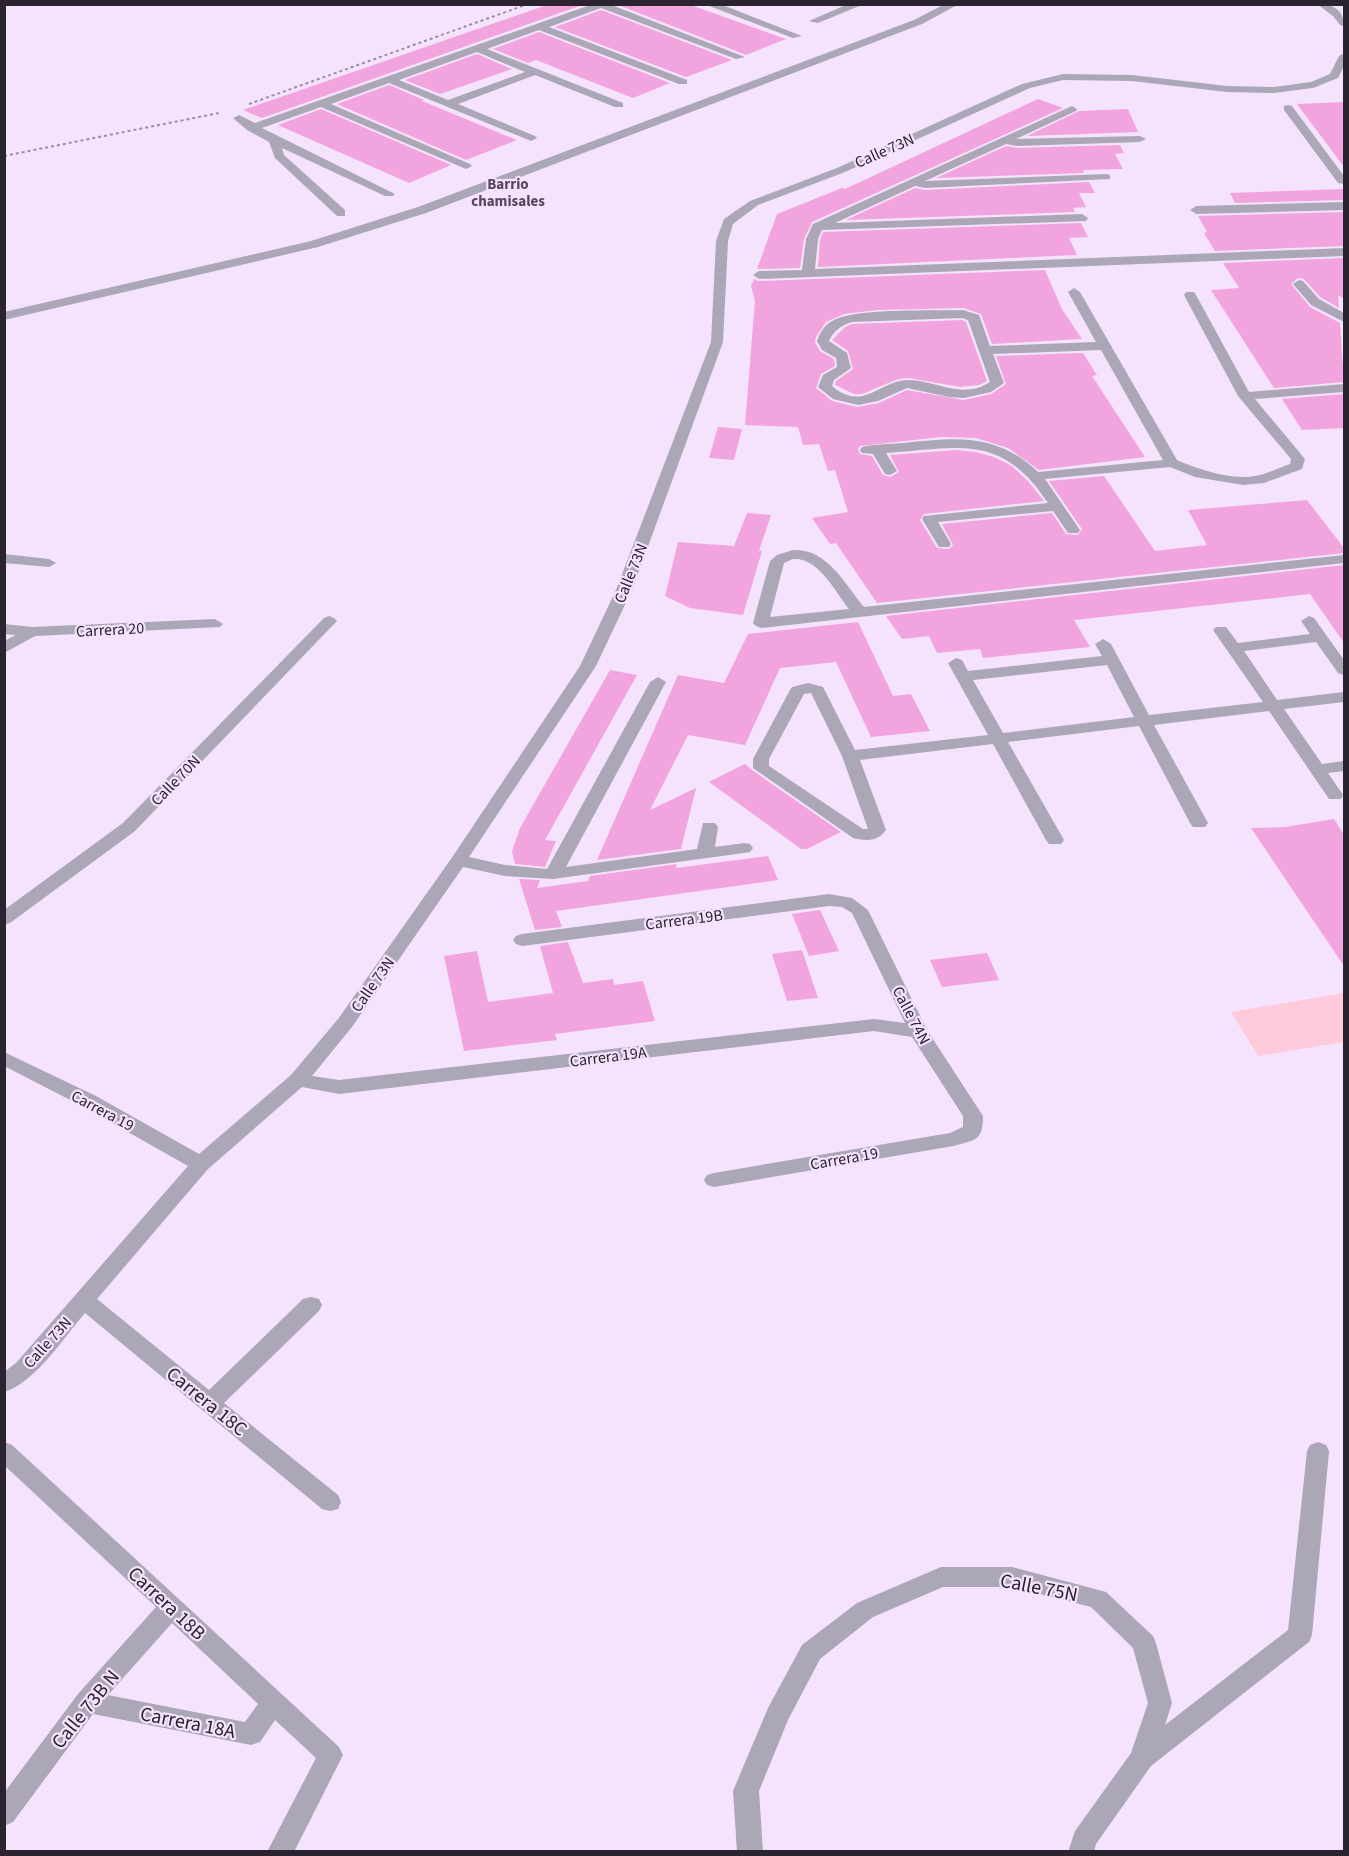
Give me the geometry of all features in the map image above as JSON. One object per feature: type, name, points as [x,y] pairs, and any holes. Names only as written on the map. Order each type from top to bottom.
[{"type":"street","points":[[709,4],[797,36]]},
{"type":"street","points":[[814,21],[859,4]]},
{"type":"street","points":[[4,316],[314,244],[422,210],[918,22],[954,4]]},
{"type":"street","points":[[1322,4],[1337,14],[1344,23]]},
{"type":"street","points":[[251,128],[602,5],[741,57]]},
{"type":"street","points":[[540,27],[683,82]]},
{"type":"street","points":[[477,49],[619,105]]},
{"type":"street","name":"Calle 73N","points":[[4,1384],[24,1369],[201,1164],[298,1080],[345,1023],[459,860],[588,666],[624,590],[717,342],[722,241],[728,222],[754,203],[841,170],[1026,86],[1063,78],[1093,76],[1227,89],[1274,90],[1313,85],[1334,76],[1344,56]]},
{"type":"street","points":[[447,104],[534,72]]},
{"type":"street","points":[[391,80],[531,138]]},
{"type":"street","points":[[322,104],[466,166]]},
{"type":"street","points":[[1288,108],[1344,181]]},
{"type":"street","points":[[808,273],[812,239],[817,227],[1071,109]]},
{"type":"street","points":[[239,118],[251,128],[274,140],[389,194]]},
{"type":"street","points":[[1004,140],[1017,143],[1140,139]]},
{"type":"street","points":[[274,140],[279,156],[341,213]]},
{"type":"street","points":[[914,183],[1106,177]]},
{"type":"street","points":[[1196,210],[1344,206]]},
{"type":"street","points":[[817,227],[1082,218]]},
{"type":"street","points":[[759,275],[1344,252]]},
{"type":"street","points":[[1299,284],[1315,302],[1344,318]]},
{"type":"street","points":[[1074,292],[1172,463]]},
{"type":"street","points":[[1036,476],[1172,463],[1195,473],[1243,481],[1259,480],[1298,466],[1298,459],[1245,396],[1190,295]]},
{"type":"street","points":[[963,314],[974,318],[987,350],[998,383],[980,392],[947,393],[908,384],[899,385],[879,396],[863,400],[847,400],[834,396],[825,387],[828,378],[844,368],[842,356],[827,347],[823,341],[828,330],[837,322],[851,318],[963,314]]},
{"type":"street","points":[[987,350],[1105,346]]},
{"type":"street","points":[[1245,396],[1344,388]]},
{"type":"street","points":[[890,471],[872,449],[970,441],[995,447],[1013,456],[1036,476],[1073,530]]},
{"type":"street","points":[[944,544],[929,519],[1056,506]]},
{"type":"street","points":[[860,612],[819,562],[812,557],[797,553],[782,557],[777,561],[761,623],[1344,559]]},
{"type":"street","points":[[4,558],[50,563]]},
{"type":"street","name":"Calle 70N","points":[[4,919],[129,827],[329,621]]},
{"type":"street","points":[[1309,621],[1344,670]]},
{"type":"street","name":"Carrera 20","points":[[4,629],[32,632],[215,624]]},
{"type":"street","points":[[1221,630],[1335,795]]},
{"type":"street","points":[[4,648],[32,632]]},
{"type":"street","points":[[1233,648],[1321,638]]},
{"type":"street","points":[[1103,644],[1199,823]]},
{"type":"street","points":[[1054,840],[960,670],[1111,660]]},
{"type":"street","points":[[553,874],[658,682]]},
{"type":"street","points":[[808,688],[817,690],[850,756],[877,830],[872,835],[859,834],[761,768],[761,759],[798,690],[808,688]]},
{"type":"street","points":[[850,756],[1344,697]]},
{"type":"street","points":[[1317,770],[1344,766]]},
{"type":"street","points":[[705,854],[709,827]]},
{"type":"street","points":[[459,860],[498,871],[523,875],[553,874],[744,848]]},
{"type":"street","name":"Carrera 19B","points":[[522,940],[829,900],[846,902]]},
{"type":"street","name":"Calle 74N","points":[[846,902],[859,910],[918,1031],[973,1116],[973,1131]]},
{"type":"street","name":"Carrera 19A","points":[[298,1080],[339,1087],[874,1025],[918,1031]]},
{"type":"street","name":"Carrera 19","points":[[4,1058],[89,1101],[201,1164]]},
{"type":"street","name":"Carrera 19","points":[[714,1180],[953,1139],[973,1131]]},
{"type":"street","name":"Carrera 18C","points":[[84,1300],[330,1502]]},
{"type":"street","points":[[210,1403],[310,1305]]},
{"type":"street","name":"Carrera 18B","points":[[4,1451],[330,1755],[280,1851]]},
{"type":"street","points":[[1142,1758],[1300,1635],[1318,1451]]},
{"type":"street","name":"Calle 75N","points":[[750,1851],[746,1791],[777,1716],[811,1652],[865,1610],[940,1577],[1012,1577],[1098,1599],[1144,1643],[1160,1703],[1142,1758],[1084,1839],[1081,1851]]},
{"type":"street","name":"Calle 73B N","points":[[4,1815],[87,1702],[171,1607]]},
{"type":"street","name":"Carrera 18A","points":[[87,1702],[250,1734],[273,1702]]},
{"type":"path","points":[[249,104],[528,4]]},
{"type":"path","points":[[4,156],[228,111]]},
{"type":"shaded area","points":[[1344,993],[1344,1042],[1258,1056],[1231,1012]]},
{"type":"building","points":[[550,4],[585,4],[262,118],[243,110]]},
{"type":"building","points":[[616,4],[688,4],[786,39],[746,55]]},
{"type":"building","points":[[601,10],[732,60],[686,77],[555,27]]},
{"type":"building","points":[[539,32],[670,83],[633,98],[536,60],[528,63],[493,49]]},
{"type":"building","points":[[477,54],[512,69],[440,94],[405,80]]},
{"type":"building","points":[[389,85],[517,140],[466,160],[337,104]]},
{"type":"building","points":[[1038,99],[1063,108],[812,222],[804,239],[800,268],[757,269],[777,214],[842,188],[845,189]]},
{"type":"building","points":[[1344,102],[1344,167],[1297,104]]},
{"type":"building","points":[[321,109],[451,165],[409,183],[278,125]]},
{"type":"building","points":[[1128,109],[1138,132],[1027,136],[1079,111]]},
{"type":"building","points":[[1120,145],[1124,153],[1115,154],[1123,169],[1083,170],[1084,173],[936,178],[1006,146],[1017,148]]},
{"type":"building","points":[[1089,182],[1095,193],[1079,193],[1086,207],[1073,208],[1075,212],[846,220],[915,188],[925,190]]},
{"type":"building","points":[[1344,189],[1344,200],[1235,203],[1230,193]]},
{"type":"building","points":[[1344,212],[1344,246],[1215,251],[1204,233],[1207,232],[1198,216]]},
{"type":"building","points":[[1081,223],[1088,237],[1069,238],[1077,255],[818,267],[820,240],[823,232]]},
{"type":"building","points":[[1344,258],[1344,299],[1338,295],[1339,308],[1320,297],[1304,279],[1298,278],[1291,284],[1310,307],[1340,323],[1344,382],[1274,388],[1211,290],[1239,288],[1223,263]]},
{"type":"building","points":[[1045,270],[1062,309],[1082,339],[992,344],[981,314],[963,308],[877,310],[844,314],[826,322],[816,337],[815,342],[820,351],[834,359],[835,366],[821,374],[816,388],[832,401],[857,407],[879,403],[907,390],[964,400],[991,394],[1006,384],[996,356],[1083,353],[1097,375],[1092,376],[1145,457],[1039,470],[1008,448],[976,438],[941,437],[860,446],[858,449],[860,454],[872,456],[883,475],[890,477],[899,472],[890,455],[957,450],[994,457],[1012,466],[1044,501],[924,514],[920,520],[937,548],[949,549],[953,545],[942,524],[1052,513],[1066,534],[1078,535],[1082,529],[1049,481],[1104,476],[1155,551],[1207,545],[1188,510],[1307,500],[1344,548],[1344,553],[877,603],[836,543],[830,544],[812,518],[848,512],[835,470],[828,471],[819,444],[803,445],[798,427],[745,425],[755,300],[751,286],[754,279],[759,281]]},
{"type":"building","points":[[962,320],[966,322],[987,381],[979,385],[960,387],[909,378],[898,379],[862,394],[854,394],[835,385],[836,381],[853,369],[848,351],[832,340],[845,327],[852,324]]},
{"type":"building","points":[[1344,394],[1344,428],[1302,430],[1282,399]]},
{"type":"building","points":[[718,427],[742,429],[734,460],[709,458]]},
{"type":"building","points":[[747,513],[771,515],[759,551],[762,551],[743,615],[690,608],[665,596],[678,542],[734,546]]},
{"type":"building","points":[[1344,565],[1344,643],[1310,594],[1074,620],[1090,647],[983,658],[980,649],[937,653],[929,636],[902,639],[886,616]]},
{"type":"building","points":[[858,622],[893,696],[911,694],[930,731],[871,737],[836,662],[780,668],[745,745],[688,735],[650,810],[696,788],[681,849],[597,860],[678,675],[724,683],[748,634]]},
{"type":"building","points":[[610,670],[637,675],[545,840],[556,841],[545,867],[515,864],[512,851],[520,828]]},
{"type":"building","points":[[745,764],[841,832],[807,849],[801,849],[709,782]]},
{"type":"building","points":[[1334,819],[1344,835],[1344,966],[1251,828],[1285,827]]},
{"type":"building","points":[[768,856],[778,880],[556,911],[562,927],[535,930],[519,879],[540,880],[537,888],[588,881],[590,876],[677,864],[676,868]]},
{"type":"building","points":[[820,910],[839,951],[809,956],[792,914]]},
{"type":"building","points":[[568,942],[583,983],[613,979],[614,985],[643,981],[655,1021],[555,1034],[557,1040],[464,1051],[444,956],[477,951],[488,1002],[553,993],[540,946]]},
{"type":"building","points":[[802,950],[818,998],[787,1001],[772,954]]},
{"type":"building","points":[[987,953],[999,980],[942,987],[930,960]]},
{"type":"district","name":"Barrio chamisales","points":[[508,192]]}]
